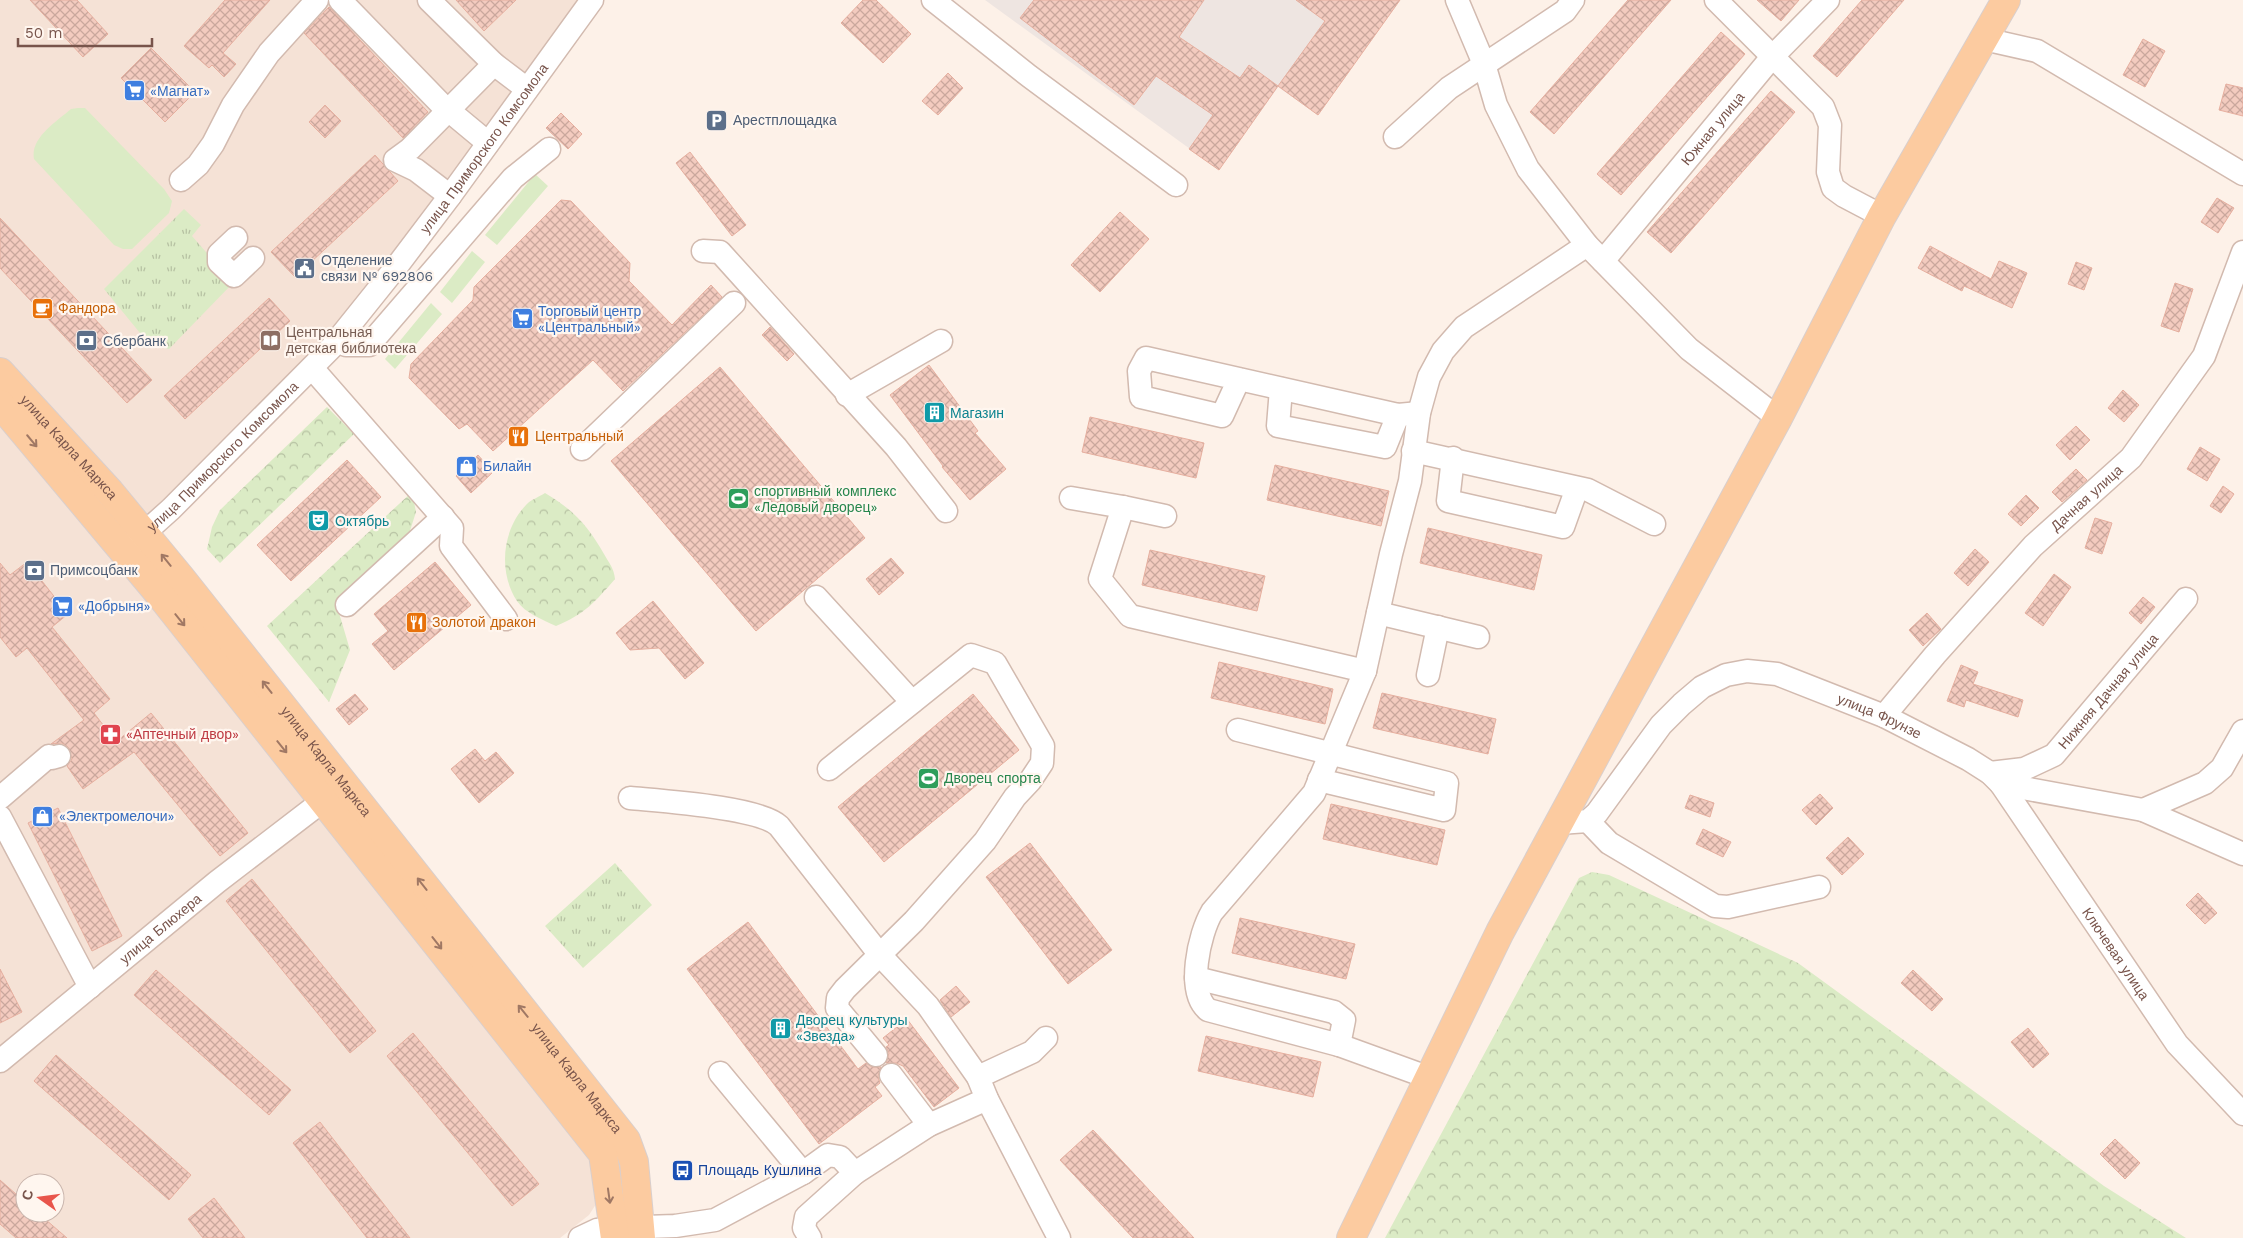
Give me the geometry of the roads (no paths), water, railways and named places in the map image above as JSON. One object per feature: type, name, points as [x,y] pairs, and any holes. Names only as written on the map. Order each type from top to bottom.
[{"type":"main road","points":[[1351,1238],[1500,932],[1778,418],[1882,216],[2006,0]]},
{"type":"main road","name":"улица Карла Маркса","points":[[0,372],[110,492],[144,533],[626,1140],[634,1162],[641,1233]]},
{"type":"main road","name":"улица Карла Маркса","points":[[0,404],[124,551],[604,1154],[614,1233]]},
{"type":"street","points":[[182,180],[198,165],[213,144],[233,105],[268,53],[317,0]]},
{"type":"street","points":[[340,0],[448,111],[488,143]]},
{"type":"street","points":[[429,0],[494,64],[527,89]]},
{"type":"street","name":"улица Приморского Комсомола","points":[[124,551],[312,368],[339,338],[450,196],[592,0]]},
{"type":"street","points":[[933,0],[1030,76],[1176,185]]},
{"type":"street","points":[[1457,0],[1484,64],[1496,105],[1528,169],[1587,245],[1689,349],[1778,418]]},
{"type":"street","points":[[1395,137],[1449,88],[1565,11],[1573,0]]},
{"type":"street","points":[[1716,0],[1823,107],[1830,125],[1828,172],[1833,188],[1882,216]]},
{"type":"street","name":"Южная улица","points":[[1603,261],[1772,57],[1828,0]]},
{"type":"street","points":[[1984,39],[2037,51],[2243,174]]},
{"type":"street","points":[[450,196],[416,170],[395,160],[410,149],[494,64]]},
{"type":"street","points":[[339,338],[346,345],[369,346],[513,178],[549,149]]},
{"type":"street","points":[[236,238],[219,254],[219,262],[234,276],[254,258]]},
{"type":"street","points":[[1281,389],[1278,426],[1385,447],[1408,414],[1443,351],[1464,327],[1587,245]]},
{"type":"street","points":[[703,251],[720,252],[847,395],[896,447],[946,511]]},
{"type":"street","name":"Дачная улица","points":[[1884,716],[1935,655],[2033,546],[2131,458],[2204,356],[2243,252]]},
{"type":"street","points":[[582,449],[734,303]]},
{"type":"street","points":[[847,395],[941,341]]},
{"type":"street","points":[[312,368],[452,528],[451,546],[506,619]]},
{"type":"street","points":[[1239,379],[1408,414]]},
{"type":"street","points":[[1408,414],[1413,450],[1410,481],[1365,671],[1314,793],[1212,912],[1204,925],[1200,939],[1196,978],[1201,1005],[1208,1010],[1339,1045],[1430,1078]]},
{"type":"street","points":[[1413,450],[1588,490],[1654,524]]},
{"type":"street","points":[[1453,458],[1448,501],[1563,527],[1577,488]]},
{"type":"street","points":[[1071,498],[1166,516]]},
{"type":"street","points":[[1123,507],[1100,579],[1130,616],[1365,671]]},
{"type":"street","points":[[347,605],[443,517]]},
{"type":"street","points":[[816,597],[912,702]]},
{"type":"street","name":"Нижняя Дачная улица","points":[[1995,779],[2024,769],[2054,755],[2186,599]]},
{"type":"street","points":[[1378,613],[1478,637]]},
{"type":"street","points":[[1428,675],[1438,627]]},
{"type":"street","points":[[829,769],[971,655],[995,663],[1043,746],[1042,764],[1015,797],[986,841],[914,921],[838,998],[837,1008],[876,1055]]},
{"type":"street","name":"улица Фрунзе","points":[[1588,821],[1597,813],[1661,725],[1702,687],[1726,675],[1747,671],[1777,674],[1884,716],[1968,759],[1995,779],[2143,810],[2243,854]]},
{"type":"street","points":[[1238,730],[1447,783],[1444,810],[1319,780]]},
{"type":"street","points":[[2143,810],[2204,783],[2222,768],[2243,731]]},
{"type":"street","points":[[0,798],[49,756],[52,758],[59,756]]},
{"type":"street","name":"Ключевая улица","points":[[1995,779],[2177,1044],[2243,1114]]},
{"type":"street","points":[[630,798],[749,812],[772,820],[880,955],[928,1006],[978,1077],[987,1099],[1059,1238]]},
{"type":"street","name":"улица Блюхера","points":[[0,1061],[217,882],[324,800]]},
{"type":"street","points":[[0,817],[90,987]]},
{"type":"street","points":[[1559,823],[1588,821],[1608,843],[1715,906],[1728,907],[1819,888]]},
{"type":"street","points":[[1196,978],[1334,1012],[1344,1020],[1339,1045]]},
{"type":"street","points":[[978,1077],[1032,1052],[1046,1038]]},
{"type":"street","points":[[720,1073],[803,1173]]},
{"type":"street","points":[[891,1075],[929,1125]]},
{"type":"street","points":[[810,1238],[804,1228],[806,1217],[855,1173],[929,1125],[987,1099]]},
{"type":"street","points":[[580,1238],[597,1230],[614,1233],[641,1233],[715,1220],[803,1173],[828,1155],[840,1158],[855,1173]]},
{"type":"place","name":"«Магнат»","points":[[134,91]]},
{"type":"place","name":"Арестплощадка","points":[[717,120]]},
{"type":"place","name":"Отделение связи № 692806","points":[[305,268]]},
{"type":"place","name":"Фандора","points":[[42,308]]},
{"type":"place","name":"Торговый центр «Центральный»","points":[[522,319]]},
{"type":"place","name":"Центральная детская библиотека","points":[[270,340]]},
{"type":"place","name":"Сбербанк","points":[[87,341]]},
{"type":"place","name":"Магазин","points":[[934,413]]},
{"type":"place","name":"Центральный","points":[[519,436]]},
{"type":"place","name":"Билайн","points":[[467,466]]},
{"type":"place","name":"спортивный комплекс «Ледовый дворец»","points":[[738,499]]},
{"type":"place","name":"Октябрь","points":[[319,521]]},
{"type":"place","name":"Примсоцбанк","points":[[34,570]]},
{"type":"place","name":"«Добрыня»","points":[[62,606]]},
{"type":"place","name":"Золотой дракон","points":[[416,622]]},
{"type":"place","name":"«Аптечный двор»","points":[[110,734]]},
{"type":"place","name":"Дворец спорта","points":[[928,778]]},
{"type":"place","name":"«Электромелочи»","points":[[43,816]]},
{"type":"place","name":"Дворец культуры «Звезда»","points":[[780,1028]]},
{"type":"place","name":"Площадь Кушлина","points":[[682,1170]]}]
